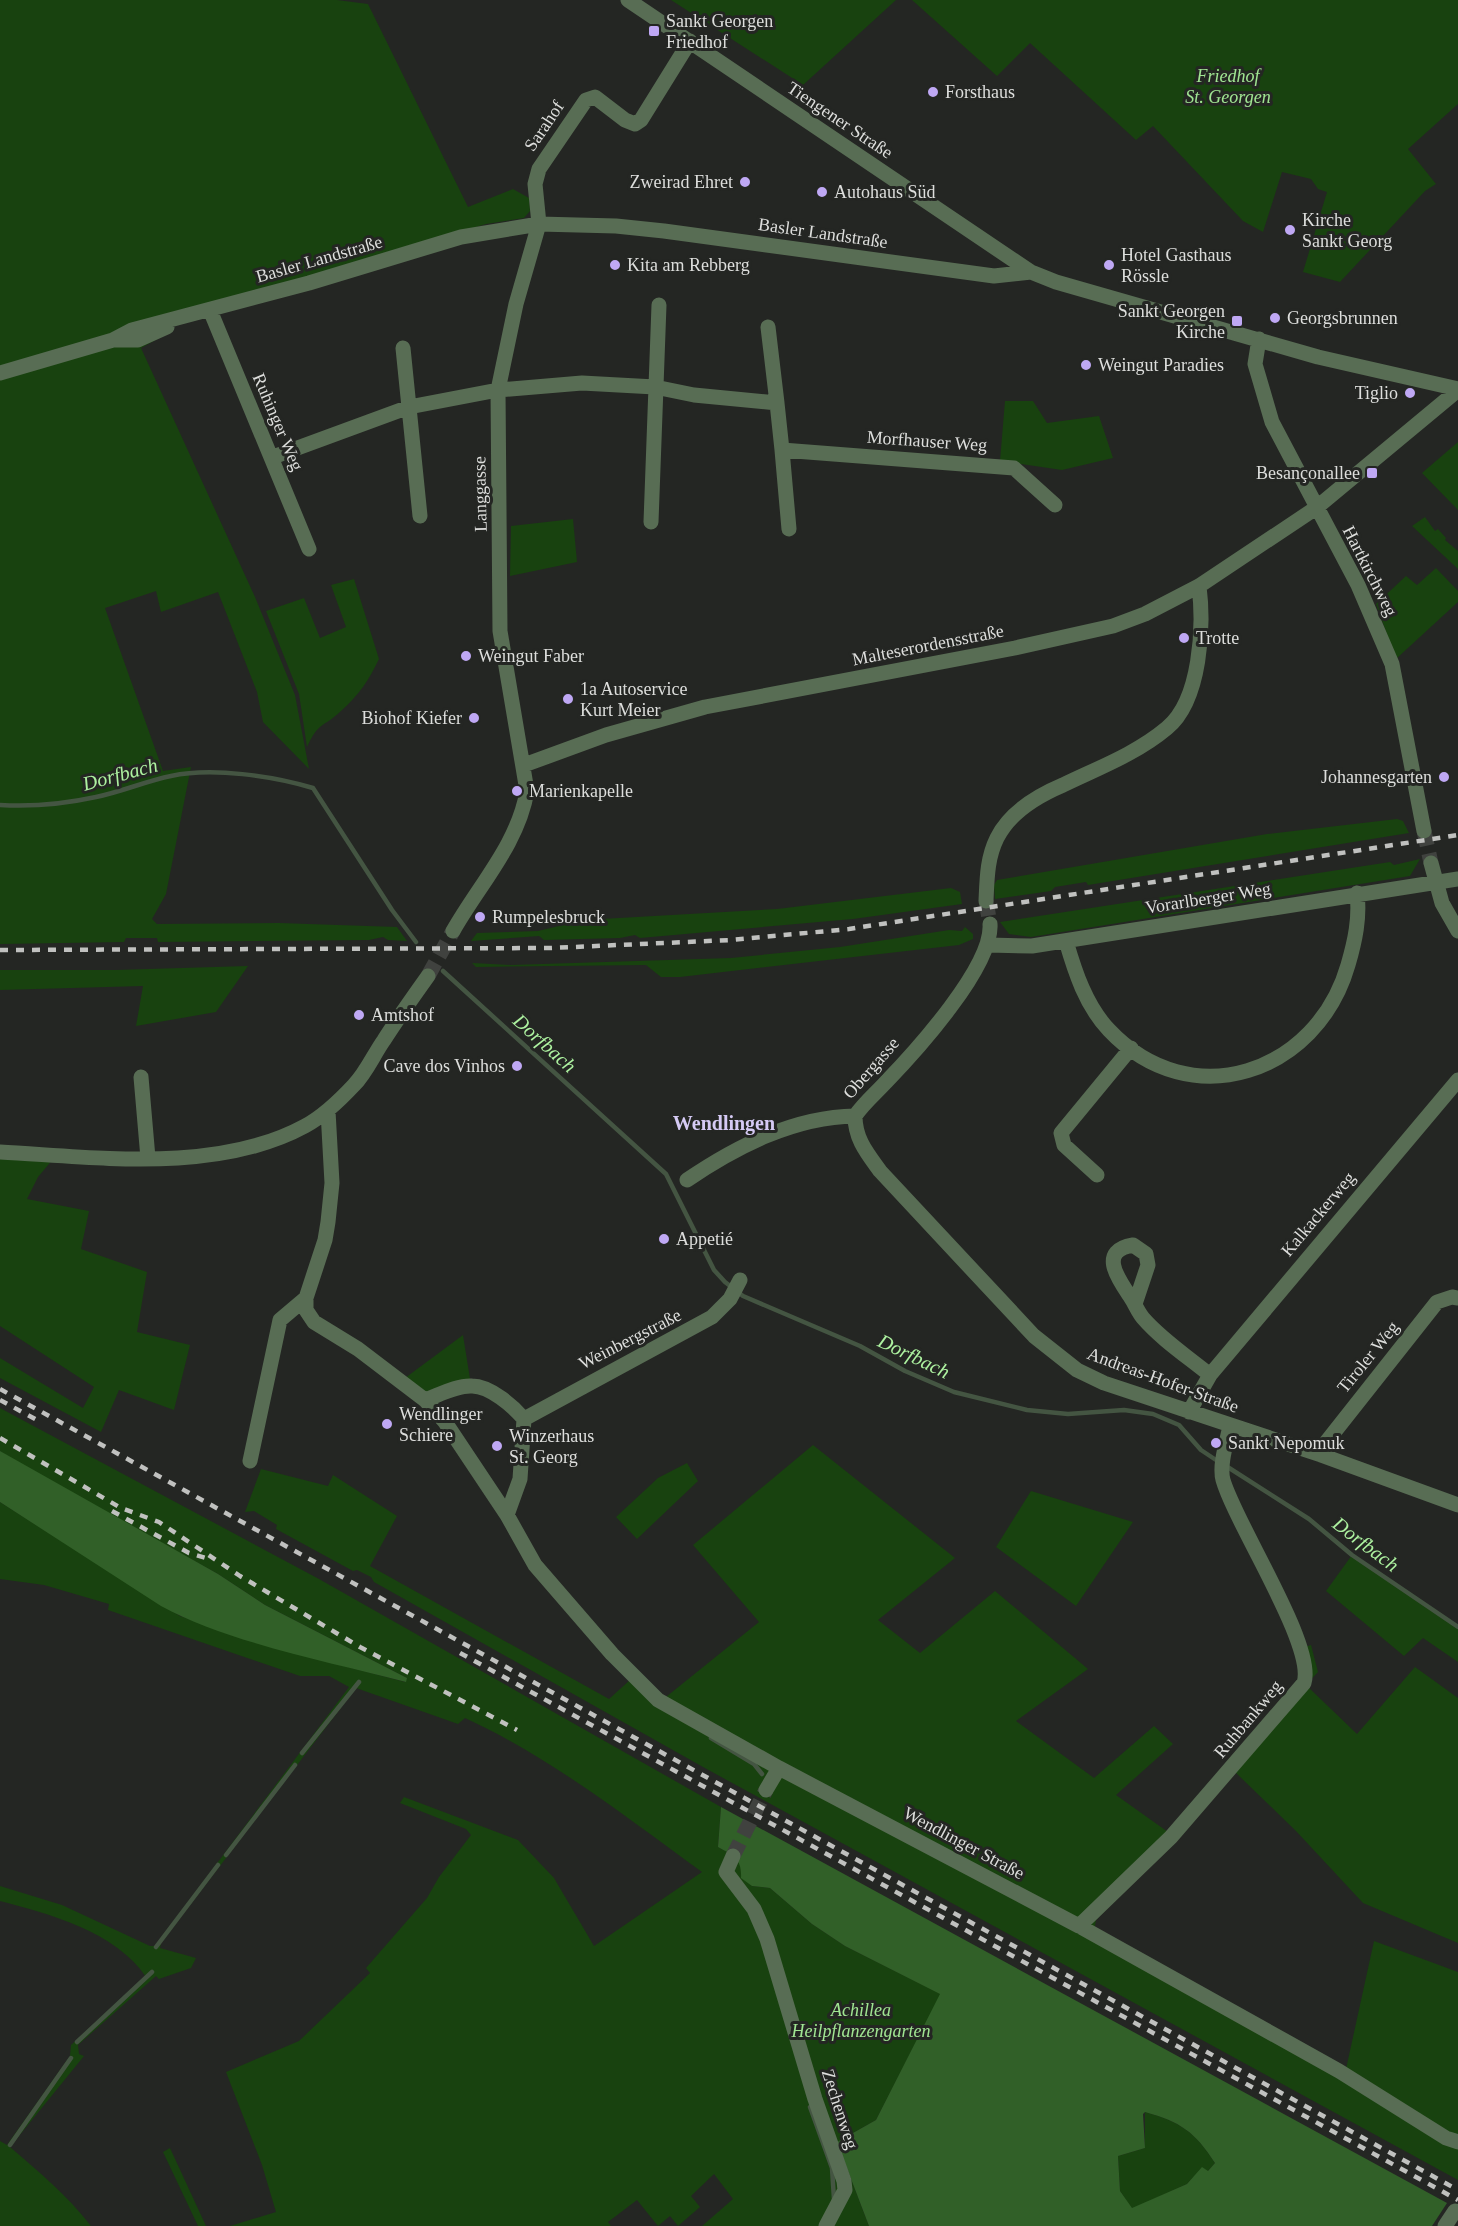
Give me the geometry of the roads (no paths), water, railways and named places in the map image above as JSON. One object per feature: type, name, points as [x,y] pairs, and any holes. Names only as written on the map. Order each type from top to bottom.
[{"type":"street","name":"Tiengener Straße","points":[[628,0],[1031,273]]},
{"type":"street","name":"Sarahof","points":[[539,224],[535,184],[539,169],[586,100],[595,97],[625,120],[635,124],[641,120],[690,42]]},
{"type":"street","name":"Basler Landstraße","points":[[0,374],[113,340],[132,330],[179,320],[461,237],[539,224],[616,226],[664,231],[994,276],[1031,273],[1342,363],[1458,389]]},
{"type":"street","name":"Langgasse","points":[[524,765],[504,664],[501,631],[498,390],[516,304],[539,224]]},
{"type":"street","points":[[651,522],[659,305]]},
{"type":"street","name":"Ruhinger Weg","points":[[210,310],[273,457],[309,549]]},
{"type":"street","points":[[768,327],[783,450],[789,529]]},
{"type":"street","name":"Hartkirchweg","points":[[1259,339],[1255,364],[1265,402],[1316,508],[1358,585],[1392,664],[1424,831]]},
{"type":"street","points":[[403,348],[420,516]]},
{"type":"street","points":[[273,457],[409,407],[498,390],[582,383],[655,387],[694,395],[777,403]]},
{"type":"street","name":"Malteserordensstraße","points":[[524,765],[606,735],[705,707],[937,664],[1113,626],[1145,614],[1199,586],[1316,508],[1458,389]]},
{"type":"street","name":"Morfhauser Weg","points":[[783,450],[1014,468],[1055,505]]},
{"type":"street","points":[[986,900],[989,859],[997,838],[1017,813],[1045,793],[1132,751],[1168,727],[1181,711],[1192,685],[1200,637],[1199,586]]},
{"type":"street","points":[[453,931],[514,834],[524,810],[527,791],[524,765]]},
{"type":"street","points":[[1431,863],[1446,912],[1458,931]]},
{"type":"street","name":"Vorarlberger Weg","points":[[988,945],[1032,946],[1357,893],[1458,879]]},
{"type":"street","points":[[1066,940],[1075,971],[1098,1017],[1110,1031],[1131,1048],[1170,1070],[1204,1077],[1242,1073],[1268,1064],[1282,1055],[1320,1022],[1341,988],[1358,922],[1357,893]]},
{"type":"street","name":"Obergasse","points":[[687,1180],[736,1148],[754,1140],[822,1118],[855,1116],[975,974],[988,945],[990,924]]},
{"type":"street","points":[[0,1152],[148,1158],[213,1155],[259,1146],[307,1126],[328,1111],[356,1083],[428,976]]},
{"type":"street","points":[[1097,1174],[1064,1144],[1061,1133],[1131,1048]]},
{"type":"street","points":[[141,1077],[148,1158]]},
{"type":"street","name":"Kalkackerweg","points":[[1189,1412],[1210,1375],[1458,1080]]},
{"type":"street","points":[[250,1461],[280,1320],[306,1298],[326,1240],[332,1183],[328,1111]]},
{"type":"street","name":"Andreas-Hofer-Straße","points":[[855,1116],[857,1136],[880,1171],[1055,1355],[1077,1370],[1104,1383],[1321,1455],[1458,1506]]},
{"type":"street","name":"Weinbergstraße","points":[[524,1419],[712,1317],[737,1287]]},
{"type":"street","name":"Tiroler Weg","points":[[1321,1455],[1324,1445],[1437,1302],[1452,1297],[1458,1298]]},
{"type":"street","name":"Wendlinger Straße","points":[[306,1298],[306,1310],[314,1322],[358,1349],[425,1400],[445,1422],[507,1515],[535,1565],[612,1654],[658,1700],[779,1768],[1079,1926],[1339,2071],[1446,2138],[1458,2142]]},
{"type":"street","points":[[1135,1304],[1142,1317],[1210,1375]]},
{"type":"street","points":[[425,1400],[471,1385],[485,1389],[517,1411],[524,1419],[520,1479],[507,1515]]},
{"type":"street","name":"Ruhbankweg","points":[[1079,1926],[1171,1837],[1304,1683],[1306,1675],[1300,1644],[1222,1479],[1230,1426]]},
{"type":"street","points":[[766,1790],[779,1768]]},
{"type":"street","name":"Zechenweg","points":[[733,1856],[726,1872],[734,1886],[754,1909],[767,1939],[815,2099],[844,2181],[845,2190],[826,2226]]},
{"type":"street","points":[[1445,2226],[1455,2211]]},
{"type":"waterway","name":"Dorfbach","points":[[0,805],[36,805],[72,801],[105,795],[171,776],[205,772],[242,774],[313,788],[392,910],[416,942]]},
{"type":"waterway","name":"Dorfbach","points":[[443,971],[666,1174],[714,1270],[743,1296],[860,1346],[905,1371],[954,1392],[1027,1410],[1068,1414],[1124,1410],[1153,1414],[1179,1425],[1201,1450],[1219,1462]]},
{"type":"waterway","name":"Dorfbach","points":[[1226,1466],[1309,1519],[1352,1555],[1458,1627]]},
{"type":"waterway","points":[[302,1753],[359,1682]]},
{"type":"waterway","points":[[711,1738],[754,1764],[762,1774]]},
{"type":"waterway","points":[[226,1855],[295,1765]]},
{"type":"waterway","points":[[156,1947],[218,1865]]},
{"type":"waterway","points":[[77,2042],[152,1972]]},
{"type":"waterway","points":[[10,2145],[71,2058]]},
{"type":"waterway","points":[[810,2107],[832,2168],[834,2199]]},
{"type":"tunnel","points":[[1424,831],[1431,863]]},
{"type":"tunnel","points":[[986,901],[990,924]]},
{"type":"tunnel","points":[[428,976],[453,931]]},
{"type":"tunnel","points":[[733,1856],[766,1790]]},
{"type":"railway","points":[[0,950],[551,948],[731,940],[849,929],[1458,835]]},
{"type":"railway","points":[[0,1389],[1458,2190]]},
{"type":"railway","points":[[0,1400],[37,1420]]},
{"type":"railway","points":[[0,1438],[121,1508],[159,1522],[240,1576],[360,1647],[517,1730]]},
{"type":"railway","points":[[112,1511],[189,1553],[206,1558]]},
{"type":"railway","points":[[460,1653],[1458,2200]]},
{"type":"place","name":"Sankt Georgen Friedhof","points":[[654,31]]},
{"type":"place","name":"Forsthaus","points":[[933,92]]},
{"type":"place","name":"Zweirad Ehret","points":[[745,182]]},
{"type":"place","name":"Autohaus Süd","points":[[822,192]]},
{"type":"place","name":"Kirche Sankt Georg","points":[[1290,230]]},
{"type":"place","name":"Kita am Rebberg","points":[[615,265]]},
{"type":"place","name":"Hotel Gasthaus Rössle","points":[[1109,265]]},
{"type":"place","name":"Georgsbrunnen","points":[[1275,318]]},
{"type":"place","name":"Sankt Georgen Kirche","points":[[1237,321]]},
{"type":"place","name":"Weingut Paradies","points":[[1086,365]]},
{"type":"place","name":"Tiglio","points":[[1410,393]]},
{"type":"place","name":"Besançonallee","points":[[1372,473]]},
{"type":"place","name":"Trotte","points":[[1184,638]]},
{"type":"place","name":"Weingut Faber","points":[[466,656]]},
{"type":"place","name":"1a Autoservice Kurt Meier","points":[[568,699]]},
{"type":"place","name":"Biohof Kiefer","points":[[474,718]]},
{"type":"place","name":"Johannesgarten","points":[[1444,777]]},
{"type":"place","name":"Marienkapelle","points":[[517,791]]},
{"type":"place","name":"Rumpelesbruck","points":[[480,917]]},
{"type":"place","name":"Amtshof","points":[[359,1015]]},
{"type":"place","name":"Cave dos Vinhos","points":[[517,1066]]},
{"type":"place","name":"Appetié","points":[[664,1239]]},
{"type":"place","name":"Wendlinger Schiere","points":[[387,1424]]},
{"type":"place","name":"Sankt Nepomuk","points":[[1216,1443]]},
{"type":"place","name":"Winzerhaus St. Georg","points":[[497,1446]]},
{"type":"district","name":"Wendlingen","points":[[724,1123]]},
{"type":"park label","name":"Friedhof St. Georgen","points":[[1228,86]]},
{"type":"park label","name":"Achillea Heilpflanzengarten","points":[[861,2020]]}]
